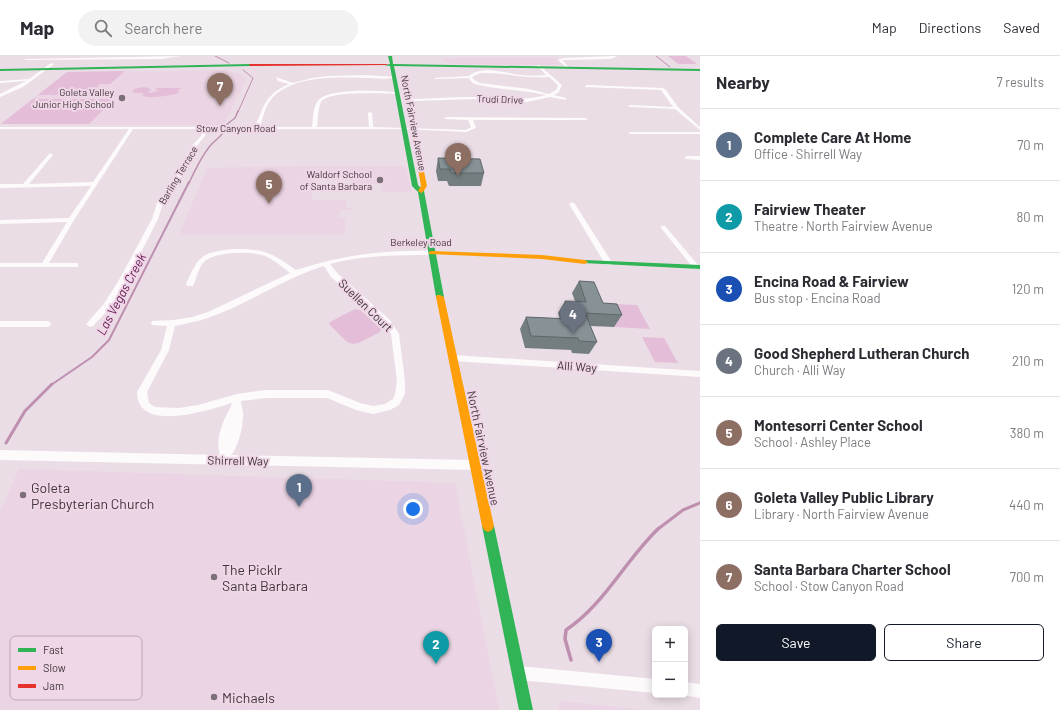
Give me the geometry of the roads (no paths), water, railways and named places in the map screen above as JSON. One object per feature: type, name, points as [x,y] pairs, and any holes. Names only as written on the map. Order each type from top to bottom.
[{"type":"main road","name":"North Fairview Avenue","points":[[390,56],[407,100],[415,186],[421,191],[431,253],[526,710]]},
{"type":"main road","name":"North Fairview Avenue","points":[[396,56],[395,69],[397,93],[409,128]]},
{"type":"main road","points":[[0,71],[188,68],[395,69],[566,66],[700,71]]},
{"type":"main road","points":[[538,67],[700,71]]},
{"type":"main road","name":"Berkeley Road","points":[[431,253],[542,257],[609,264],[698,267]]},
{"type":"street","points":[[0,96],[15,90],[65,56]]},
{"type":"street","points":[[26,60],[161,58],[179,56]]},
{"type":"street","points":[[566,66],[560,60],[564,58],[610,58],[616,56]]},
{"type":"street","points":[[538,67],[560,85],[558,91],[551,95]]},
{"type":"street","points":[[257,128],[270,98],[281,89],[293,84],[395,69]]},
{"type":"street","points":[[436,78],[470,77],[474,73],[487,72],[522,76],[549,76]]},
{"type":"street","points":[[470,77],[472,81],[479,84],[529,90],[565,99]]},
{"type":"street","points":[[277,78],[278,80],[293,84]]},
{"type":"street","points":[[0,82],[30,80]]},
{"type":"street","points":[[586,86],[662,89],[665,91],[676,108],[700,129]]},
{"type":"street","points":[[314,128],[319,102],[327,96],[344,93],[397,93]]},
{"type":"street","name":"Trudi Drive","points":[[407,100],[472,98],[535,100],[551,95]]},
{"type":"street","points":[[630,106],[676,108]]},
{"type":"street","points":[[370,113],[371,128]]},
{"type":"street","points":[[446,118],[586,119]]},
{"type":"street","name":"Stow Canyon Road","points":[[0,128],[409,128],[471,130],[474,127],[470,118]]},
{"type":"street","points":[[44,265],[94,184],[132,128]]},
{"type":"street","name":"Barling Terrace","points":[[90,324],[106,307],[123,280],[155,219],[161,200],[172,186],[194,146],[203,136],[206,128]]},
{"type":"street","points":[[631,133],[700,133]]},
{"type":"street","points":[[25,185],[50,155]]},
{"type":"street","points":[[687,158],[700,158]]},
{"type":"street","points":[[0,186],[94,184]]},
{"type":"street","points":[[572,204],[609,264]]},
{"type":"street","points":[[0,222],[71,220]]},
{"type":"street","points":[[663,227],[698,267]]},
{"type":"street","points":[[190,284],[196,268],[203,260],[208,256],[222,253],[264,253],[295,273]]},
{"type":"street","name":"Berkeley Road","points":[[155,323],[171,324],[186,322],[214,313],[295,273],[326,262],[365,254],[431,253]]},
{"type":"street","name":"Suellen Court","points":[[171,324],[165,350],[142,392],[145,406],[153,411],[179,412],[236,402],[265,394],[328,394],[359,407],[373,410],[388,407],[396,402],[400,394],[401,381],[396,334],[387,322],[334,275],[326,262]]},
{"type":"street","points":[[0,265],[76,265]]},
{"type":"street","points":[[1,325],[48,324]]},
{"type":"street","name":"Alli Way","points":[[453,358],[700,374]]},
{"type":"street","points":[[225,457],[222,448],[230,414],[236,402]]},
{"type":"street","name":"Shirrell Way","points":[[0,455],[225,457],[475,465]]},
{"type":"street","points":[[519,673],[652,686]]},
{"type":"street","points":[[688,689],[700,691]]},
{"type":"waterway","name":"Las Vegas Creek","points":[[215,56],[229,63]]},
{"type":"waterway","points":[[656,56],[670,67]]},
{"type":"waterway","name":"Las Vegas Creek","points":[[238,112],[253,78],[243,70]]},
{"type":"waterway","name":"Las Vegas Creek","points":[[226,125],[235,118],[238,111]]},
{"type":"waterway","name":"Las Vegas Creek","points":[[189,183],[196,168],[210,146],[222,135],[225,130]]},
{"type":"waterway","name":"Las Vegas Creek","points":[[51,385],[92,357],[109,340],[189,182]]},
{"type":"waterway","name":"Las Vegas Creek","points":[[6,443],[25,411],[51,385]]},
{"type":"waterway","points":[[658,529],[683,510],[700,503]]},
{"type":"waterway","points":[[571,660],[565,639],[566,630],[580,620],[592,608],[647,540],[658,529]]},
{"type":"place","name":"Goleta Valley Junior High School","points":[[122,98]]},
{"type":"place","name":"Santa Barbara Charter School","points":[[220,106]]},
{"type":"place","name":"Goleta Valley Public Library","points":[[458,176]]},
{"type":"place","name":"Waldorf School of Santa Barbara","points":[[380,180]]},
{"type":"place","name":"Montesorri Center School","points":[[269,204]]},
{"type":"place","name":"Good Shepherd Lutheran Church","points":[[573,334]]},
{"type":"place","name":"Goleta Presbyterian Church","points":[[23,495]]},
{"type":"place","name":"Complete Care At Home","points":[[299,507]]},
{"type":"place","name":"The Picklr Santa Barbara","points":[[214,577]]},
{"type":"place","name":"Encina Road & Fairview","points":[[599,662]]},
{"type":"place","name":"Fairview Theater","points":[[436,664]]},
{"type":"place","name":"Michaels","points":[[214,697]]}]
